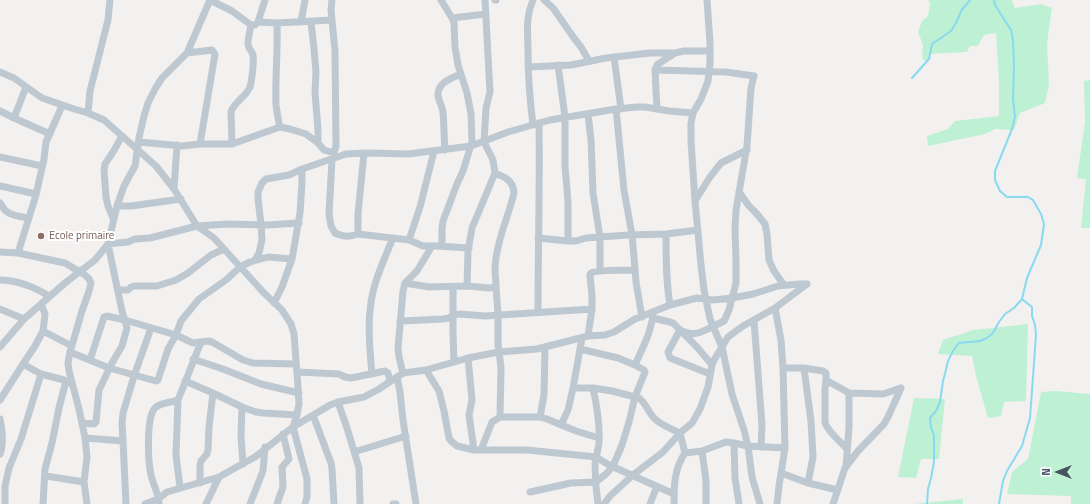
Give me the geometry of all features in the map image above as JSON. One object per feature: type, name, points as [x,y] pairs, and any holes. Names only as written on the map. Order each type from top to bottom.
[{"type":"street","points":[[88,113],[90,91],[108,20],[110,0]]},
{"type":"street","points":[[82,423],[94,424],[96,422],[99,390],[122,346],[125,335],[125,320],[108,244],[117,206],[124,186],[135,166],[139,138],[148,103],[154,89],[162,78],[187,53],[210,0],[232,11],[251,25]]},
{"type":"street","points":[[258,22],[265,0]]},
{"type":"street","points":[[301,22],[305,0]]},
{"type":"street","points":[[332,0],[335,51],[336,146],[333,156],[329,209],[331,226],[335,233],[343,237],[351,237],[358,234],[409,240],[422,246],[468,248]]},
{"type":"street","points":[[441,0],[452,18],[455,30],[456,57],[467,93],[471,114],[471,146],[463,171],[443,221],[442,246]]},
{"type":"street","points":[[467,286],[468,248],[472,228],[495,173],[492,160],[484,142],[486,108],[490,92],[485,0]]},
{"type":"street","points":[[533,0],[527,21],[528,67],[536,124],[540,200],[538,238],[538,312]]},
{"type":"street","points":[[544,0],[553,8],[581,46],[589,61]]},
{"type":"street","points":[[706,0],[710,51],[708,83],[693,113],[691,123],[695,200],[704,290],[707,310],[712,327],[722,347],[732,394],[744,430],[748,446],[752,477],[760,504]]},
{"type":"street","points":[[452,18],[486,14]]},
{"type":"street","points":[[251,25],[255,25],[258,22],[278,23],[332,20]]},
{"type":"street","points":[[311,22],[316,72],[315,92],[318,143]]},
{"type":"street","points":[[278,23],[276,106],[280,127]]},
{"type":"street","points":[[232,144],[232,108],[245,94],[250,85],[253,54],[248,47],[248,43],[251,25]]},
{"type":"street","points":[[187,53],[212,50],[215,54],[200,144]]},
{"type":"street","points":[[528,67],[571,65],[614,57],[650,53],[710,51]]},
{"type":"street","points":[[657,109],[656,65],[675,53]]},
{"type":"street","points":[[614,57],[624,190],[632,235],[636,282],[642,317]]},
{"type":"street","points":[[558,65],[565,117],[564,160],[567,189],[568,241]]},
{"type":"street","points":[[655,70],[709,71],[739,73],[754,76],[751,88],[747,150],[734,230],[736,283],[726,319],[696,334],[687,333],[680,330]]},
{"type":"street","points":[[0,72],[14,78],[42,98],[62,106],[88,113],[104,120],[122,136],[138,146],[174,189],[197,226],[214,238],[282,310],[291,324],[294,334],[299,404],[293,427],[307,479],[306,504]]},
{"type":"street","points":[[445,150],[442,110],[438,96],[443,83],[461,74]]},
{"type":"street","points":[[14,118],[26,87]]},
{"type":"street","points":[[18,253],[36,194],[46,142],[62,106]]},
{"type":"street","points":[[255,260],[259,253],[262,240],[258,192],[262,183],[266,179],[289,175],[333,156],[364,153],[408,154],[471,146],[508,132],[536,124],[565,117],[618,109],[637,107],[693,113]]},
{"type":"street","points":[[0,111],[50,134]]},
{"type":"street","points":[[588,114],[591,140],[593,193],[600,237],[600,271]]},
{"type":"street","points":[[138,146],[232,144],[280,127],[306,134],[333,156]]},
{"type":"street","points":[[114,218],[106,198],[104,170],[105,164],[122,136]]},
{"type":"street","points":[[174,189],[177,145]]},
{"type":"street","points":[[695,200],[721,163],[747,150]]},
{"type":"street","points":[[409,240],[420,207],[434,151]]},
{"type":"street","points":[[358,234],[358,214],[364,153]]},
{"type":"street","points":[[0,157],[42,166]]},
{"type":"street","points":[[274,303],[282,287],[292,259],[299,223],[302,169]]},
{"type":"street","points":[[495,173],[507,178],[513,186],[514,192],[501,234],[496,256],[495,270],[498,314],[498,344],[501,368],[500,417]]},
{"type":"street","points":[[0,186],[36,194]]},
{"type":"street","points":[[739,192],[765,224],[769,260],[774,271],[784,285]]},
{"type":"street","points":[[117,206],[131,206],[181,199]]},
{"type":"street","points":[[0,203],[5,211],[17,216],[29,218]]},
{"type":"street","points":[[0,347],[24,319],[49,296],[95,260],[108,244],[150,238],[197,226],[299,223]]},
{"type":"street","points":[[538,238],[576,241],[586,238],[666,234],[698,230]]},
{"type":"street","points":[[666,234],[666,268],[670,305]]},
{"type":"street","points":[[372,374],[369,333],[371,302],[375,282],[393,238]]},
{"type":"street","points":[[416,504],[403,420],[398,348],[405,283],[417,271],[432,246]]},
{"type":"street","points":[[118,290],[128,290],[134,286],[157,286],[176,280],[188,273],[211,255],[224,249]]},
{"type":"street","points":[[0,252],[18,253],[65,263],[90,279],[91,283],[68,363],[86,438],[87,457],[84,482],[87,504]]},
{"type":"street","points":[[43,331],[90,360],[134,376],[156,381],[158,380],[168,349],[176,335],[181,321],[199,299],[226,280],[240,267],[255,260],[268,257],[292,259]]},
{"type":"street","points":[[561,425],[568,410],[580,349],[585,337],[592,309],[590,276],[592,273],[600,271],[635,270]]},
{"type":"street","points":[[0,280],[12,281],[38,290],[49,296]]},
{"type":"street","points":[[405,283],[429,286],[496,287]]},
{"type":"street","points":[[159,501],[167,492],[200,483],[219,476],[243,464],[293,427],[330,405],[364,397],[375,392],[400,375],[499,352],[545,347],[585,337],[608,335],[628,323],[642,317],[653,315],[670,305],[697,298],[721,300],[753,294],[778,286],[807,284],[775,308],[743,326],[728,337],[712,365],[708,387],[700,409],[692,423],[680,433],[663,452],[633,475],[610,496],[604,504]]},
{"type":"street","points":[[453,287],[454,362]]},
{"type":"street","points":[[0,400],[43,331],[45,314],[41,304]]},
{"type":"street","points":[[775,308],[782,340],[785,448],[777,504]]},
{"type":"street","points":[[0,309],[24,319]]},
{"type":"street","points":[[400,321],[442,319],[449,318],[453,314],[485,316],[592,309]]},
{"type":"street","points":[[653,315],[670,322],[680,330],[712,365]]},
{"type":"street","points":[[635,365],[644,346],[653,315]]},
{"type":"street","points":[[90,360],[104,317],[107,316],[176,335],[193,343],[212,342],[243,360],[253,363],[296,364]]},
{"type":"street","points":[[754,321],[762,425],[761,447]]},
{"type":"street","points":[[126,504],[122,423],[123,413],[150,328]]},
{"type":"street","points":[[680,330],[668,352],[670,358],[710,374]]},
{"type":"street","points":[[180,488],[176,455],[178,400],[201,342]]},
{"type":"street","points":[[540,417],[544,395],[545,347]]},
{"type":"street","points":[[530,492],[571,483],[596,482],[613,466],[622,444],[635,397],[645,371],[618,358],[580,349]]},
{"type":"street","points":[[468,358],[472,400],[469,415],[477,450]]},
{"type":"street","points":[[193,359],[261,384],[299,393]]},
{"type":"street","points":[[23,364],[41,374],[66,381],[73,388]]},
{"type":"street","points":[[783,368],[804,368],[826,373],[825,423],[835,437],[847,449]]},
{"type":"street","points":[[804,368],[811,421],[813,457],[808,483]]},
{"type":"street","points":[[426,370],[439,391],[451,441],[457,446],[477,450],[527,450],[596,457],[674,494]]},
{"type":"street","points":[[297,372],[338,374],[351,378],[386,371],[390,381]]},
{"type":"street","points":[[5,504],[5,488],[10,468],[21,440],[41,374]]},
{"type":"street","points":[[826,380],[849,393],[883,394],[901,388],[884,424],[858,451],[845,468]]},
{"type":"street","points":[[43,504],[46,476],[45,468],[66,381]]},
{"type":"street","points":[[185,381],[263,414],[297,415]]},
{"type":"street","points":[[573,388],[593,388],[639,398],[655,419],[680,433]]},
{"type":"street","points":[[593,388],[599,424],[599,438],[596,457],[598,504]]},
{"type":"street","points":[[200,483],[200,465],[208,450],[213,392]]},
{"type":"street","points":[[833,504],[845,468],[849,427],[849,393]]},
{"type":"street","points":[[159,501],[152,480],[149,462],[148,434],[152,411],[162,404],[178,400]]},
{"type":"street","points":[[338,402],[359,468],[360,504]]},
{"type":"street","points":[[242,406],[241,435],[243,464]]},
{"type":"street","points":[[313,415],[331,463],[334,504]]},
{"type":"street","points":[[477,450],[492,422],[500,417],[540,417],[599,438]]},
{"type":"street","points":[[0,419],[2,449],[0,454]]},
{"type":"street","points":[[674,504],[676,471],[684,453],[680,433]]},
{"type":"street","points":[[277,504],[283,487],[282,467],[289,459],[283,434]]},
{"type":"street","points":[[354,452],[406,436]]},
{"type":"street","points":[[86,438],[123,441]]},
{"type":"street","points":[[684,453],[702,451],[726,442],[748,446],[785,448]]},
{"type":"street","points":[[734,443],[735,478],[739,504]]},
{"type":"street","points":[[250,504],[263,470],[265,447]]},
{"type":"street","points":[[702,451],[706,481],[706,504]]},
{"type":"street","points":[[781,474],[808,483],[838,490]]},
{"type":"street","points":[[46,476],[84,482]]},
{"type":"street","points":[[206,504],[219,476]]},
{"type":"street","points":[[650,504],[657,486]]},
{"type":"street","points":[[145,504],[158,499],[159,501]]},
{"type":"green space","points":[[928,0],[1012,0],[1015,8],[1041,4],[1052,8],[1047,43],[1049,85],[1045,103],[1020,113],[1014,130],[995,129],[985,134],[928,146],[927,136],[948,129],[955,121],[999,116],[999,81],[996,33],[984,35],[978,46],[970,46],[967,52],[930,54],[929,59],[926,62],[922,58],[923,45],[918,32],[922,21],[928,16],[930,3]]},
{"type":"green space","points":[[1090,80],[1090,228],[1081,228],[1086,179],[1077,178],[1085,122],[1084,81]]},
{"type":"green space","points":[[1028,324],[1026,401],[1004,402],[1001,416],[988,418],[972,356],[938,354],[943,340],[973,330]]},
{"type":"green space","points":[[1056,391],[1090,394],[1090,504],[1071,504],[1071,496],[1007,494],[1012,472],[1028,459],[1041,392]]},
{"type":"green space","points":[[914,398],[945,399],[939,459],[921,459],[916,478],[898,477]]},
{"type":"green space","points":[[963,499],[963,504],[914,504]]},
{"type":"waterway","points":[[912,78],[929,59],[932,44],[951,31],[961,11],[970,0]]},
{"type":"waterway","points":[[927,504],[928,489],[934,462],[934,435],[931,428],[930,418],[936,411],[940,402],[948,361],[959,343],[980,341],[993,333],[1005,314],[1014,308],[1022,299],[1027,278],[1041,245],[1044,224],[1041,214],[1033,200],[1028,197],[1007,197],[1000,191],[995,180],[995,171],[1012,129],[1015,117],[1013,99],[1013,40],[1011,30],[995,5],[994,0]]},
{"type":"waterway","points":[[999,504],[1003,481],[1007,471],[1022,446],[1030,418],[1036,335],[1032,316],[1032,307],[1022,299]]},
{"type":"place","name":"Ecole primaire","points":[[41,236]]}]
